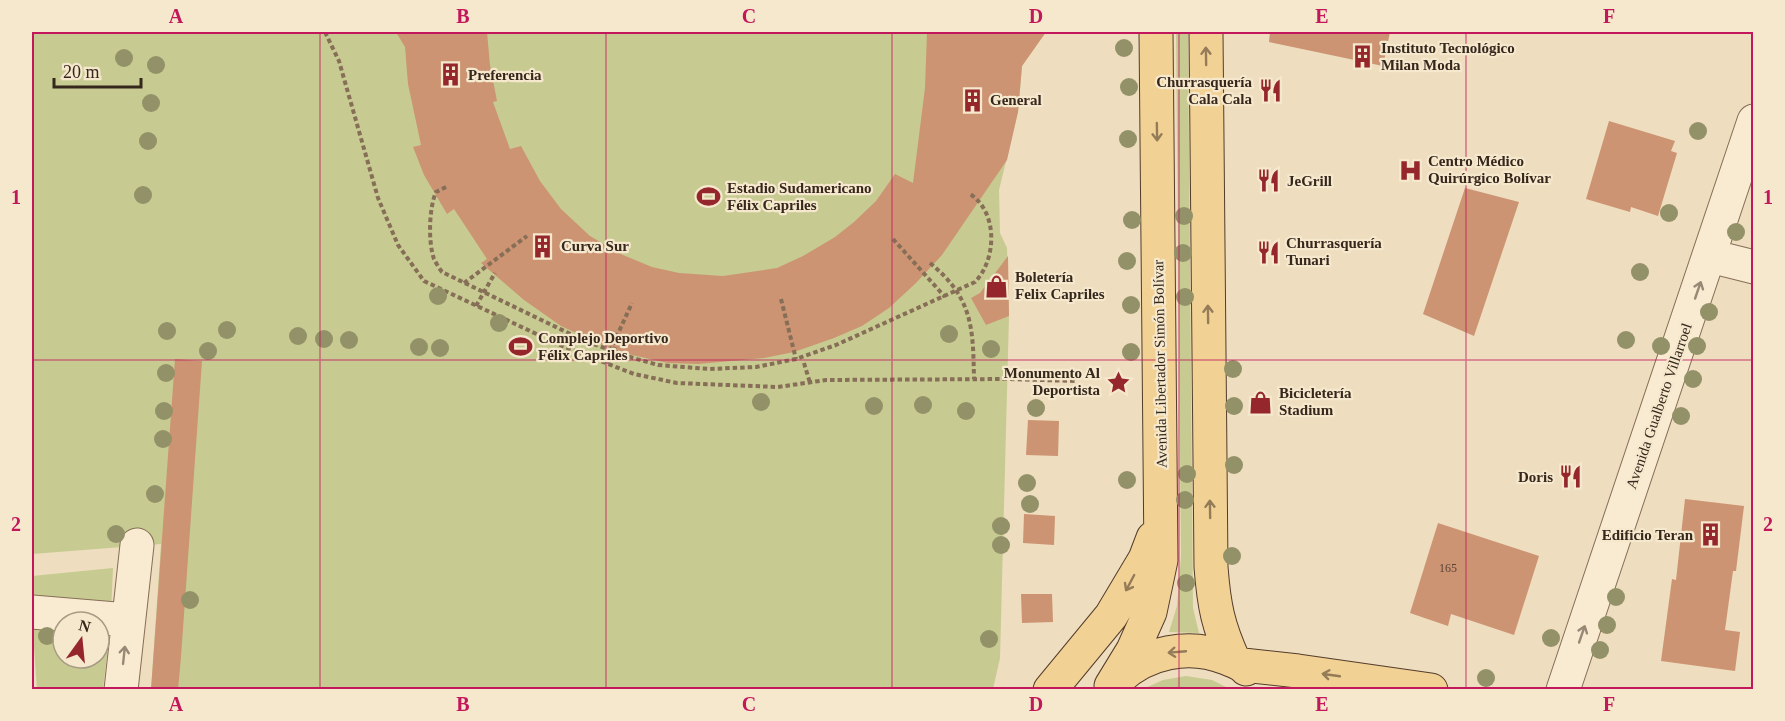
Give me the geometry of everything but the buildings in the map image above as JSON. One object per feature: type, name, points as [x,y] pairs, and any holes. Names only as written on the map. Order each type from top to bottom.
[{"type":"main road","name":"Avenida Libertador Simón Bolívar","points":[[1110,688],[1133,650],[1150,612],[1161,560],[1156,32]]},
{"type":"main road","points":[[1206,32],[1211,567],[1214,605],[1222,634],[1238,663],[1268,690]]},
{"type":"main road","points":[[1050,690],[1111,616],[1144,559],[1162,510]]},
{"type":"main road","points":[[1110,688],[1127,671],[1146,660],[1166,653],[1193,650],[1214,653],[1238,663],[1431,690]]},
{"type":"street","name":"Avenida Gualberto Villarroel","points":[[1563,690],[1754,121]]},
{"type":"street","points":[[1710,256],[1754,267]]},
{"type":"street","points":[[121,690],[137,545]]},
{"type":"street","points":[[32,612],[128,620]]},
{"type":"path","points":[[326,32],[339,61],[378,198],[398,245],[424,281],[476,306],[562,346],[634,374],[677,383],[778,387],[826,380],[1076,381]]},
{"type":"path","points":[[446,187],[436,192],[432,202],[432,243],[435,260],[442,272],[610,351],[658,364],[709,369],[756,367],[796,359],[836,345],[975,282],[983,273],[988,261],[990,221],[980,200],[970,194]]},
{"type":"path","points":[[464,283],[527,236]]},
{"type":"path","points":[[892,239],[945,297]]},
{"type":"path","points":[[930,263],[949,282],[964,302],[973,334],[974,379]]},
{"type":"path","points":[[476,306],[495,273]]},
{"type":"path","points":[[781,299],[796,359]]},
{"type":"path","points":[[610,351],[632,303]]},
{"type":"path","points":[[608,364],[615,346]]},
{"type":"path","points":[[804,363],[810,383]]},
{"type":"green space","name":"Complejo Deportivo Félix Capriles","points":[[32,32],[1046,32],[1022,66],[1018,112],[999,190],[1000,233],[1007,248],[1009,316],[1000,658],[993,689],[151,689],[161,544],[32,554]]},
{"type":"green space","points":[[1176,32],[1188,32],[1193,608],[1199,633],[1169,632],[1177,606],[1181,556]]},
{"type":"green space","points":[[113,568],[111,612],[111,610],[32,604],[32,576]]},
{"type":"green space","points":[[32,620],[51,622],[51,670],[105,670],[103,689],[37,689]]},
{"type":"green space","points":[[1186,676],[1212,680],[1230,689],[1143,689],[1163,680]]},
{"type":"place","name":"Instituto Tecnológico Milan Moda","points":[[1363,57]]},
{"type":"place","name":"Preferencia","points":[[450,75]]},
{"type":"place","name":"Churrasquería Cala Cala","points":[[1270,91]]},
{"type":"place","name":"General","points":[[972,100]]},
{"type":"place","name":"Centro Médico Quirúrgico Bolívar","points":[[1410,170]]},
{"type":"place","name":"JeGrill","points":[[1269,181]]},
{"type":"place","name":"Estadio Sudamericano Félix Capriles","points":[[709,197]]},
{"type":"place","name":"Curva Sur","points":[[543,246]]},
{"type":"place","name":"Churrasquería Tunari","points":[[1268,252]]},
{"type":"place","name":"Boletería Felix Capriles","points":[[997,286]]},
{"type":"place","name":"Complejo Deportivo Félix Capriles","points":[[520,347]]},
{"type":"place","name":"Monumento Al Deportista","points":[[1118,382]]},
{"type":"place","name":"Bicicletería Stadium","points":[[1261,402]]},
{"type":"place","name":"Doris","points":[[1571,477]]},
{"type":"place","name":"Edificio Teran","points":[[1711,535]]}]
